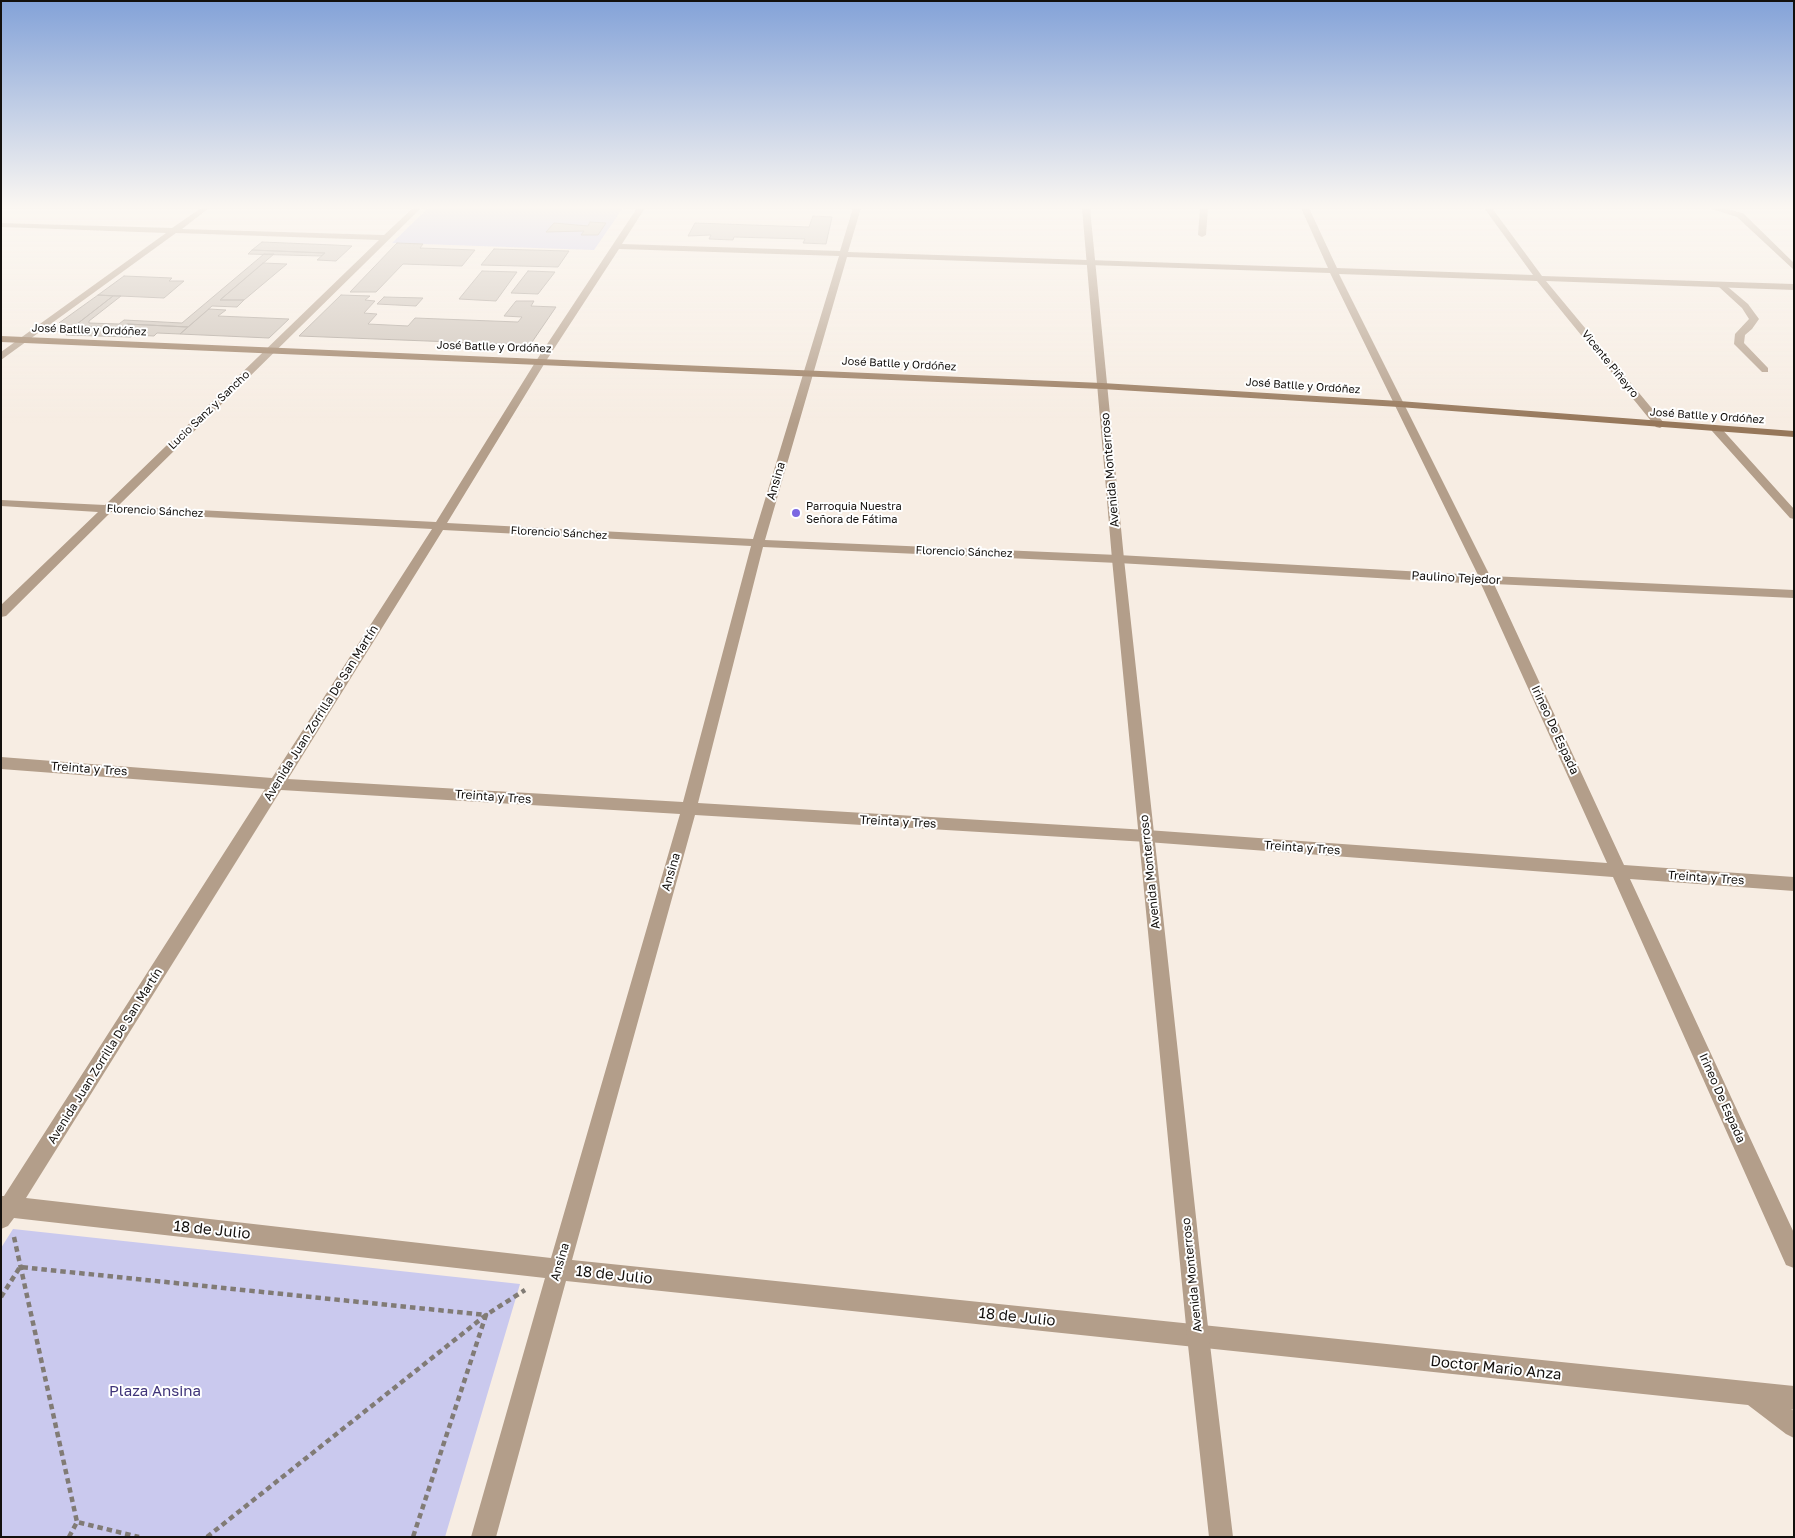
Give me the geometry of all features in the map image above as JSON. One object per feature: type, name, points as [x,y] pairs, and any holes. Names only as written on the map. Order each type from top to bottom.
[{"type":"main road","name":"José Batlle y Ordóñez","points":[[1,339],[1102,386],[1399,404],[1794,434]]},
{"type":"street","points":[[1,357],[106,280]]},
{"type":"street","name":"Lucio Sanz y Sancho","points":[[1,613],[343,280]]},
{"type":"street","name":"Avenida Juan Zorrilla De San Martín","points":[[4,1211],[277,784],[541,361],[594,280]]},
{"type":"street","name":"Ansina","points":[[484,1537],[689,809],[758,543],[836,280]]},
{"type":"street","name":"Avenida Monterroso","points":[[1093,280],[1118,559],[1198,1336],[1221,1537]]},
{"type":"street","name":"Irineo De Espada","points":[[1337,280],[1486,580],[1794,1257]]},
{"type":"street","name":"Vicente Piñeyro","points":[[1541,280],[1660,425]]},
{"type":"street","points":[[1563,280],[1794,287]]},
{"type":"street","points":[[1722,285],[1745,306],[1754,319],[1750,327],[1740,334],[1739,344],[1765,370]]},
{"type":"street","points":[[1716,429],[1794,516]]},
{"type":"street","name":"Florencio Sánchez","points":[[1,503],[758,543],[1118,559]]},
{"type":"street","name":"Paulino Tejedor","points":[[1118,559],[1486,580],[1794,594]]},
{"type":"street","name":"Treinta y Tres","points":[[1,762],[277,784],[1147,836],[1794,884]]},
{"type":"street","name":"18 de Julio","points":[[4,1211],[1198,1336]]},
{"type":"street","name":"Doctor Mario Anza","points":[[1198,1336],[1794,1398]]},
{"type":"street","points":[[1754,1395],[1794,1426]]},
{"type":"path","points":[[4,1211],[20,1266],[77,1522],[69,1537]]},
{"type":"path","points":[[1,1297],[20,1266]]},
{"type":"path","points":[[20,1266],[486,1315]]},
{"type":"path","points":[[207,1537],[486,1315],[558,1269]]},
{"type":"path","points":[[413,1537],[486,1315]]},
{"type":"path","points":[[77,1522],[139,1537]]},
{"type":"green space","name":"Plaza Ansina","points":[[13,1229],[520,1284],[445,1537],[1,1537],[1,1248]]},
{"type":"building","points":[[119,280],[184,281],[164,298],[98,295]]},
{"type":"building","points":[[233,280],[244,280],[220,300],[244,300],[237,307],[212,306],[188,327],[127,324],[122,328],[78,326],[77,324],[113,296],[121,296],[89,321],[89,323],[119,324],[124,320],[182,323]]},
{"type":"building","points":[[244,280],[268,280],[244,300],[220,300]]},
{"type":"building","points":[[362,280],[388,280],[376,292],[350,292]]},
{"type":"building","points":[[475,280],[511,280],[496,301],[459,299]]},
{"type":"building","points":[[521,280],[549,280],[538,294],[511,293]]},
{"type":"building","points":[[98,295],[113,296],[77,324],[78,326],[122,328],[127,324],[188,327],[180,334],[157,333],[154,336],[133,335],[131,337],[66,335],[67,333],[54,331],[62,325],[59,323]]},
{"type":"building","points":[[341,295],[370,296],[365,300],[375,301],[364,313],[377,314],[368,324],[408,326],[415,318],[518,322],[522,317],[504,316],[516,301],[534,301],[531,306],[556,307],[530,345],[299,336]]},
{"type":"building","points":[[384,297],[423,298],[416,306],[377,304]]},
{"type":"building","points":[[209,309],[226,310],[218,316],[289,319],[269,338],[180,334]]},
{"type":"place","name":"Parroquia Nuestra Señora de Fátima","points":[[796,513]]}]
